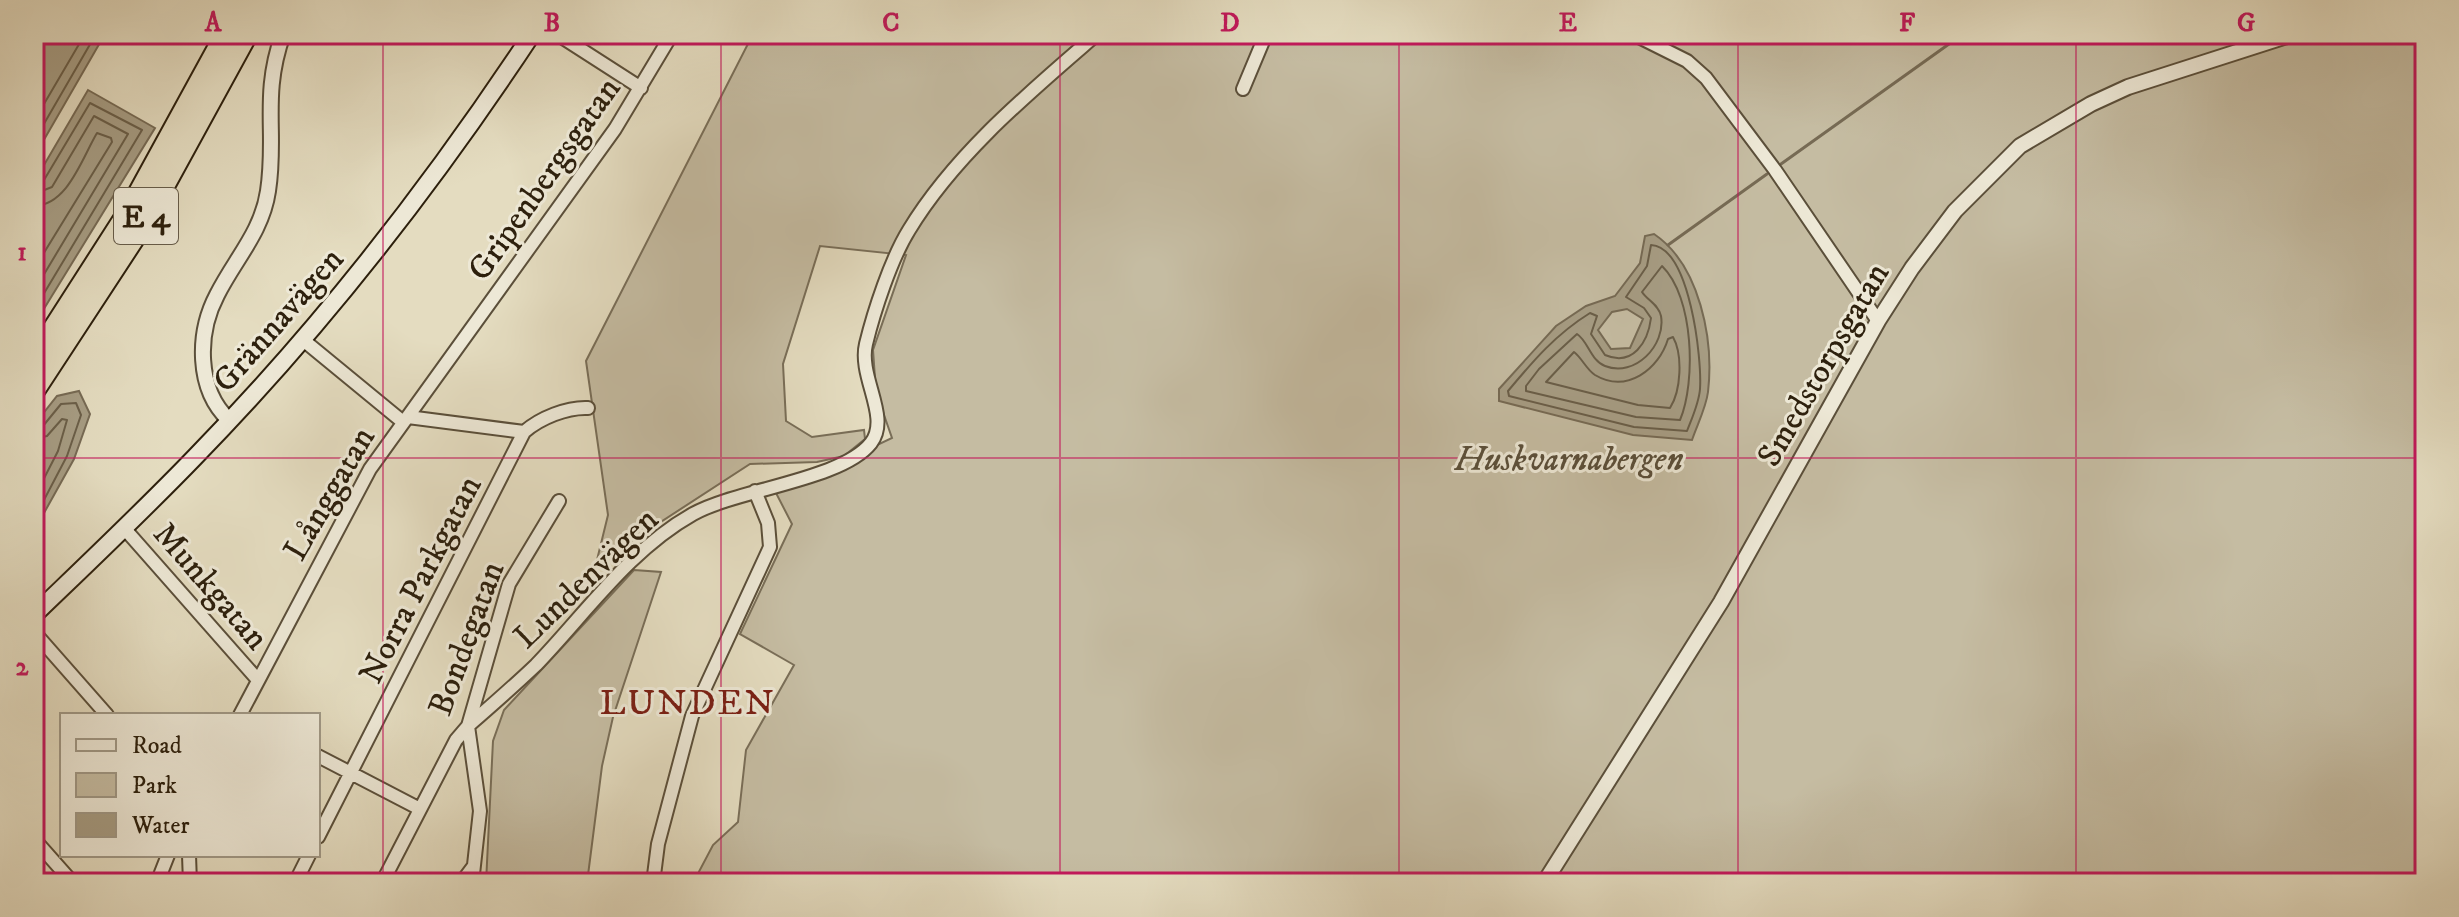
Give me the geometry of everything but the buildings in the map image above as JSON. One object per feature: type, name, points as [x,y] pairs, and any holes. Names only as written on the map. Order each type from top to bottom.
[{"type":"highway","name":"E 4","points":[[34,361],[129,213],[227,34]]},
{"type":"highway","name":"E 4","points":[[34,389],[142,224],[246,34]]},
{"type":"main road","name":"Grännavägen","points":[[34,615],[229,420],[302,339],[435,173],[532,34]]},
{"type":"street","points":[[229,420],[212,398],[205,379],[205,334],[217,296],[261,219],[271,164],[268,102],[271,72],[283,34]]},
{"type":"street","points":[[557,34],[641,88]]},
{"type":"street","name":"Gripenbergsgatan","points":[[484,312],[641,88],[672,34]]},
{"type":"street","name":"Lundenvägen","points":[[468,726],[536,664],[622,570],[660,538],[713,504],[854,459],[874,439],[879,416],[867,384],[866,346],[906,234],[929,200],[1010,112],[1097,34]]},
{"type":"street","points":[[1243,89],[1266,34]]},
{"type":"street","points":[[1633,34],[1687,61],[1706,78],[1775,170],[1878,321]]},
{"type":"street","name":"Smedstorpsgatan","points":[[1544,883],[1721,602],[1878,321],[1912,268],[1955,211],[2020,146],[2091,104],[2128,87],[2293,34]]},
{"type":"street","name":"Långgatan","points":[[241,713],[345,513],[406,419],[484,312]]},
{"type":"street","points":[[302,339],[406,419],[524,432],[535,423],[577,407],[588,408]]},
{"type":"street","name":"Norra Parkgatan","points":[[320,833],[524,432]]},
{"type":"street","points":[[653,883],[658,844],[692,716],[770,547],[768,523],[755,491]]},
{"type":"street","name":"Bondegatan","points":[[382,883],[456,740],[468,726],[509,584],[559,501]]},
{"type":"street","name":"Munkgatan","points":[[124,528],[258,680]]},
{"type":"street","points":[[34,632],[105,713]]},
{"type":"street","points":[[468,726],[480,811],[472,883]]},
{"type":"street","points":[[320,757],[420,809]]},
{"type":"street","points":[[34,839],[73,883]]},
{"type":"street","points":[[157,883],[167,857]]},
{"type":"street","points":[[189,857],[190,883]]},
{"type":"street","points":[[295,883],[308,857]]},
{"type":"street","points":[[461,883],[473,867]]},
{"type":"green space","name":"Huskvarnabergen","points":[[753,34],[2425,34],[2425,883],[693,883],[713,845],[738,822],[746,750],[794,665],[740,634],[792,524],[776,493],[892,438],[876,392],[873,350],[906,255],[820,246],[783,364],[786,421],[812,437],[864,430],[865,439],[844,456],[817,462],[750,464],[596,564],[608,515],[586,361]]},
{"type":"green space","points":[[634,570],[661,572],[613,717],[602,766],[587,883],[486,883],[493,741],[504,710]]},
{"type":"water","points":[[34,34],[105,34],[34,157]]},
{"type":"water","points":[[88,90],[155,128],[34,325],[34,182]]},
{"type":"water","points":[[1654,234],[1683,264],[1693,284],[1706,327],[1708,392],[1692,440],[1633,435],[1499,401],[1499,389],[1556,326],[1586,306],[1615,296],[1640,263],[1645,236]],"holes":[[[1627,309],[1643,319],[1630,348],[1611,349],[1598,330],[1612,312]]]},
{"type":"water","points":[[79,391],[90,414],[74,459],[34,531],[34,425],[57,396]]},
{"type":"waterway","points":[[1781,164],[1963,34]]},
{"type":"waterway","points":[[1668,245],[1767,174]]},
{"type":"district","name":"LUNDEN","points":[[688,701]]}]
